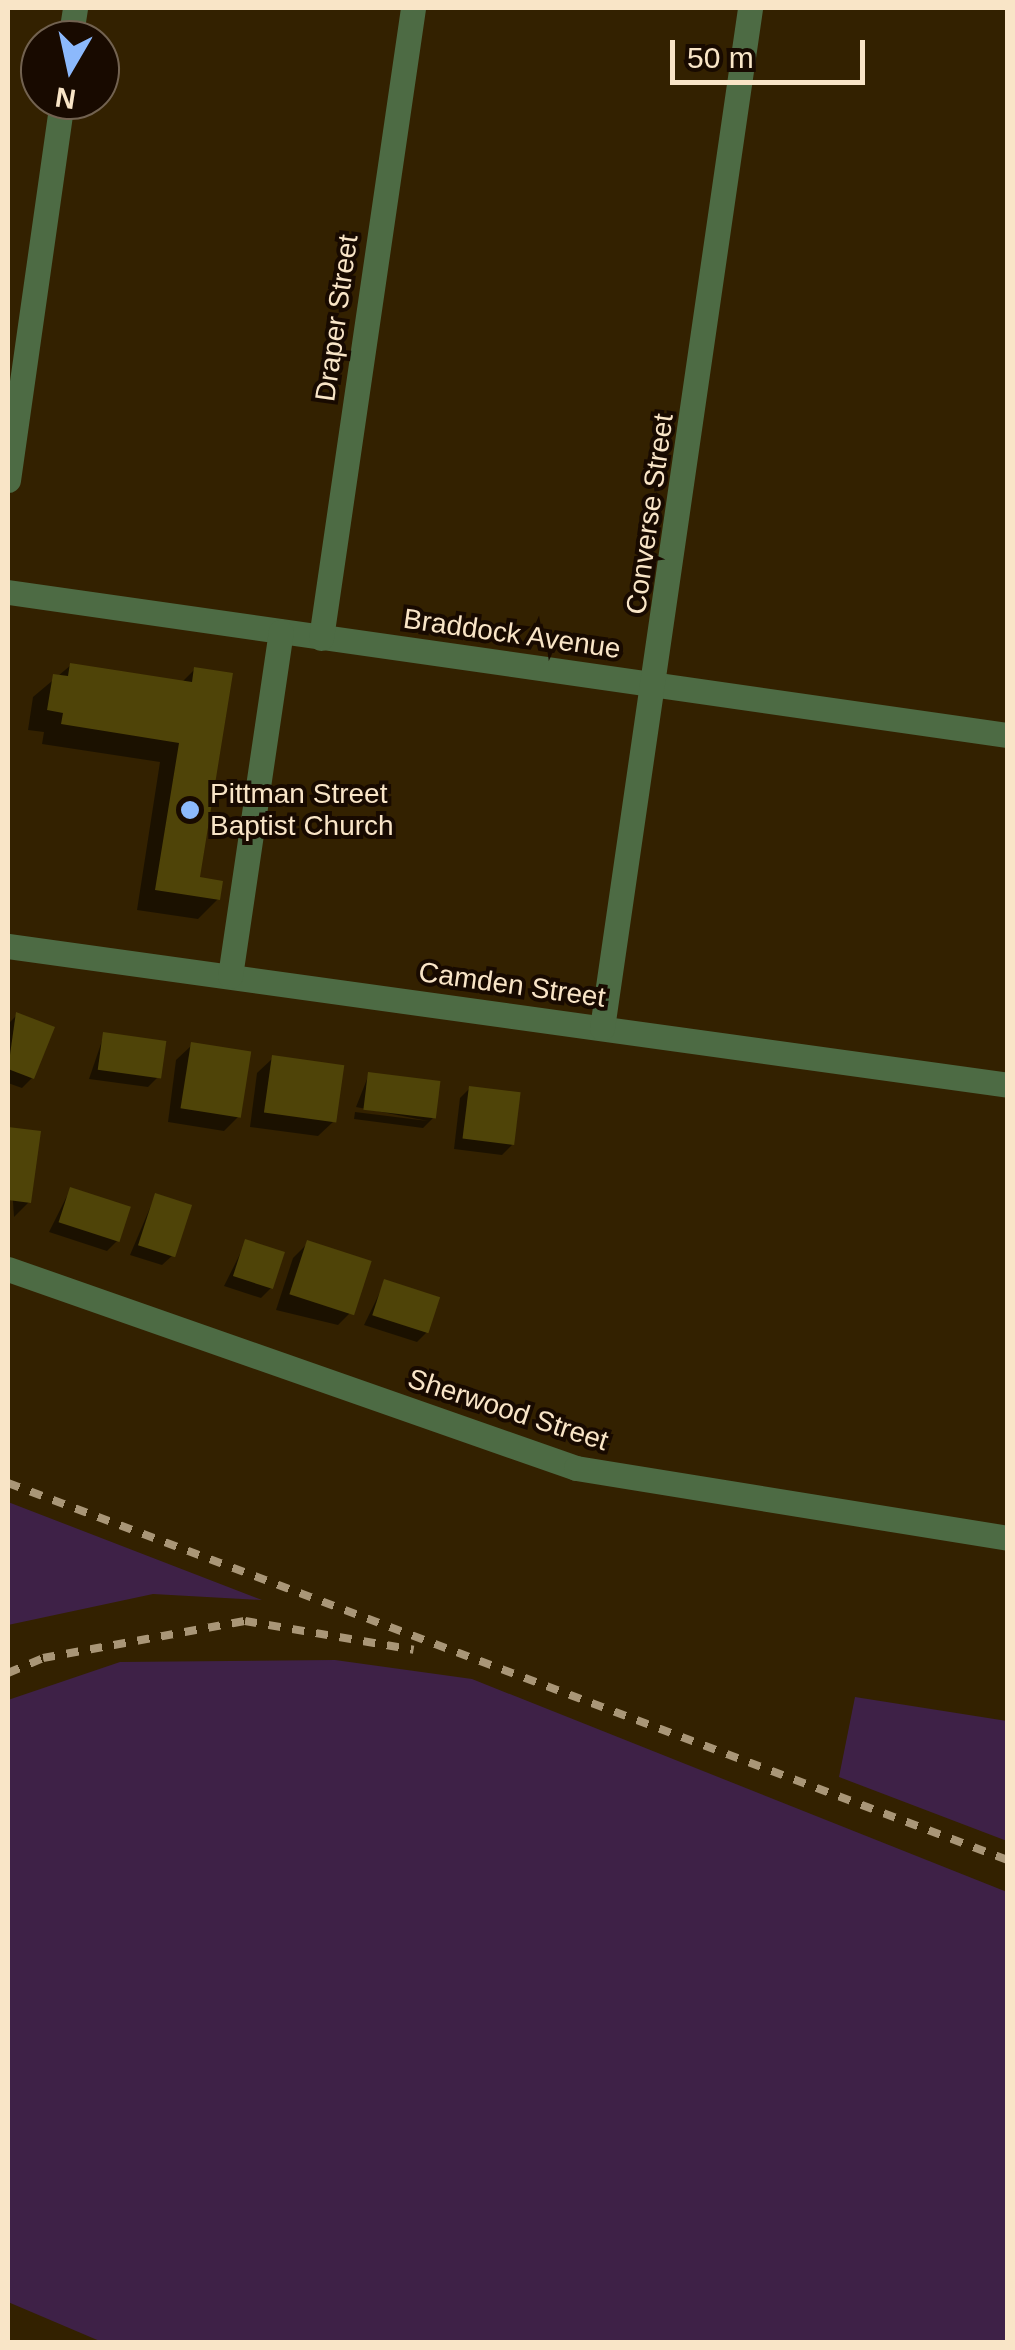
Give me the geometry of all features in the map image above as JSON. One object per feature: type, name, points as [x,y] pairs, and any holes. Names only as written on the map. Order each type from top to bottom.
[{"type":"street","name":"Draper Street","points":[[321,638],[413,8]]},
{"type":"street","name":"Converse Street","points":[[602,1028],[656,684],[750,8]]},
{"type":"street","points":[[8,480],[59,120]]},
{"type":"street","name":"Braddock Avenue","points":[[8,592],[1008,735]]},
{"type":"street","points":[[230,976],[281,632]]},
{"type":"street","name":"Camden Street","points":[[8,946],[1008,1086]]},
{"type":"street","name":"Sherwood Street","points":[[8,1269],[576,1468],[1008,1538]]},
{"type":"shaded area","points":[[8,1502],[262,1600],[153,1594],[8,1625]]},
{"type":"shaded area","points":[[335,1660],[472,1679],[1007,1892],[1007,2342],[102,2342],[8,2302],[8,1700],[120,1662]]},
{"type":"shaded area","points":[[855,1697],[1007,1721],[1007,1841],[839,1777]]},
{"type":"building","name":"Pittman Street Baptist Church","points":[[70,663],[192,682],[194,667],[233,673],[200,877],[223,881],[220,900],[155,890],[179,743],[61,724],[63,713],[47,710],[53,674],[68,676]]},
{"type":"building","points":[[16,1012],[55,1027],[34,1079],[8,1069]]},
{"type":"building","points":[[103,1032],[166,1041],[161,1079],[98,1070]]},
{"type":"building","points":[[191,1042],[251,1052],[241,1118],[181,1108]]},
{"type":"building","points":[[272,1055],[344,1065],[336,1123],[264,1112]]},
{"type":"building","points":[[368,1072],[440,1081],[436,1119],[363,1110]]},
{"type":"building","points":[[469,1086],[521,1092],[514,1145],[463,1139]]},
{"type":"building","points":[[8,1127],[41,1131],[31,1203],[8,1200]]},
{"type":"building","points":[[70,1187],[131,1207],[119,1242],[59,1222]]},
{"type":"building","points":[[155,1193],[192,1205],[175,1257],[138,1245]]},
{"type":"building","points":[[245,1239],[285,1252],[273,1289],[233,1276]]},
{"type":"building","points":[[307,1240],[372,1261],[354,1315],[289,1294]]},
{"type":"building","points":[[384,1279],[440,1297],[428,1333],[372,1315]]},
{"type":"railway","points":[[8,1483],[1008,1860]]},
{"type":"railway","points":[[8,1673],[43,1658],[245,1621],[414,1650]]},
{"type":"place","name":"Pittman Street Baptist Church","points":[[190,810]]}]
